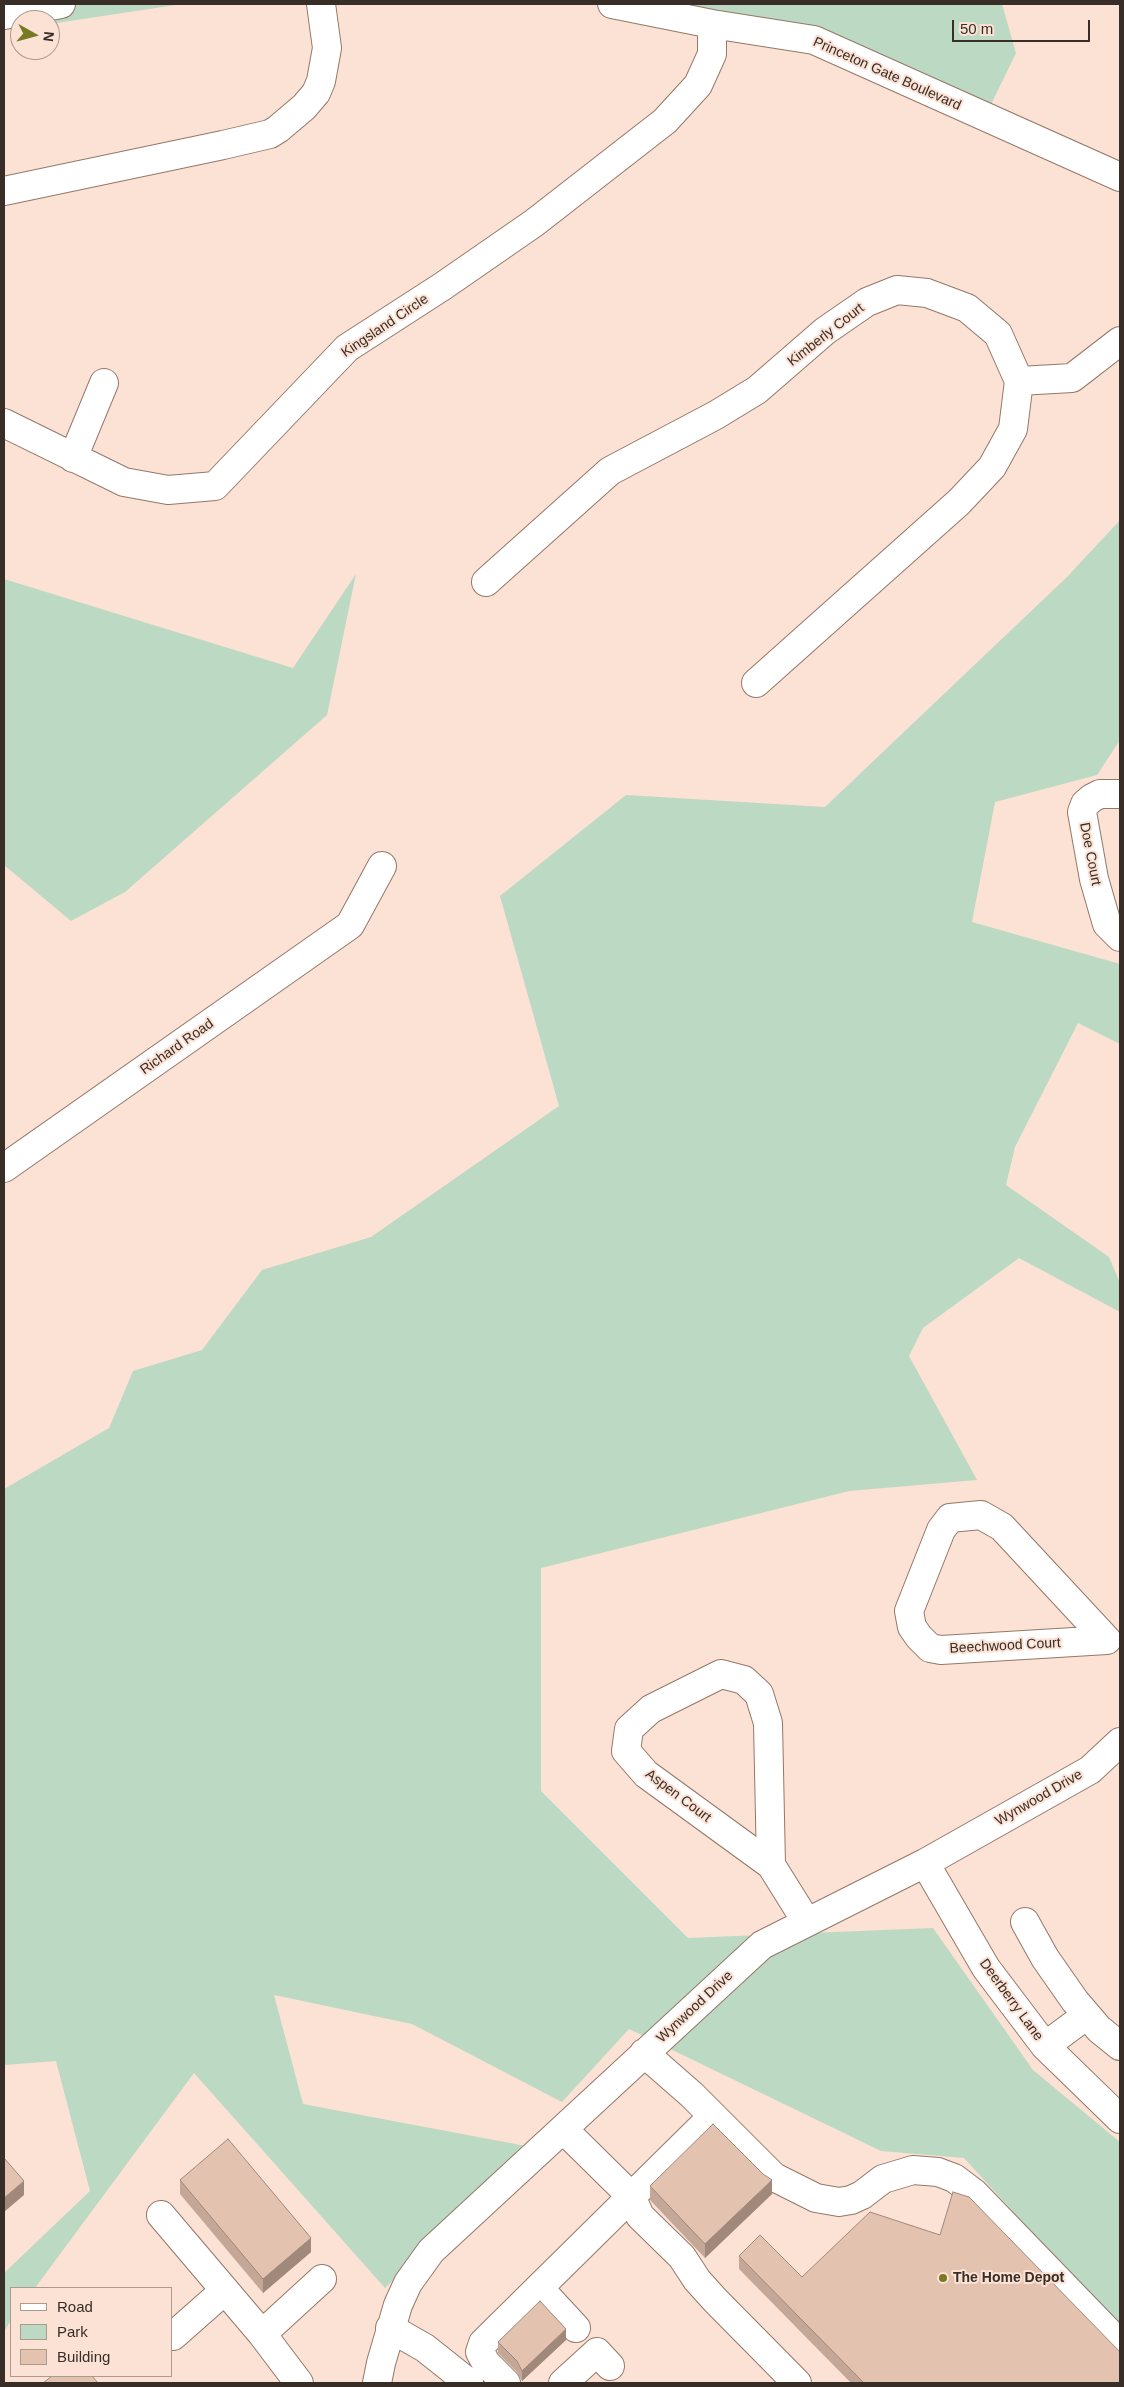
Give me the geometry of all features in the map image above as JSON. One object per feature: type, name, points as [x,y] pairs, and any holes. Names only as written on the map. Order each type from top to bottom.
[{"type":"street","points":[[4,15],[61,4]]},
{"type":"street","points":[[4,190],[270,134],[304,107],[316,93],[321,81],[327,48],[321,4]]},
{"type":"street","name":"Princeton Gate Boulevard","points":[[612,4],[712,24],[814,40],[1120,177]]},
{"type":"street","name":"Kingsland Circle","points":[[8,433],[73,458],[124,482],[168,490],[215,486],[347,348],[443,286],[526,228],[665,121],[698,85],[712,54],[712,24]]},
{"type":"street","name":"Kimberly Court","points":[[486,582],[610,471],[716,415],[757,390],[825,332],[867,302],[897,290],[927,293],[967,308],[998,334],[1019,382]]},
{"type":"street","points":[[756,683],[960,502],[992,467],[1013,429],[1019,382],[1072,378],[1120,341]]},
{"type":"street","points":[[73,458],[104,383]]},
{"type":"street","name":"Doe Court","points":[[1120,794],[1100,794],[1085,804],[1082,812],[1094,879],[1107,924],[1120,936]]},
{"type":"street","name":"Richard Road","points":[[4,1168],[350,925],[382,866]]},
{"type":"street","name":"Beechwood Court","points":[[981,1515],[1002,1527],[1114,1647],[941,1650],[930,1648],[912,1627],[909,1611],[941,1530],[950,1518],[981,1515]]},
{"type":"street","name":"Aspen Court","points":[[771,1865],[768,1723],[759,1694],[744,1680],[721,1674],[651,1709],[628,1729],[626,1751],[646,1774],[771,1865],[806,1921]]},
{"type":"street","name":"Wynwood Drive","points":[[377,2383],[390,2328],[408,2283],[431,2250],[762,1945],[806,1921],[925,1863],[1090,1770],[1120,1742]]},
{"type":"street","name":"Deerberry Lane","points":[[925,1863],[986,1968],[1045,2046],[1120,2119]]},
{"type":"street","points":[[1025,1922],[1058,1977],[1087,2015],[1120,2046]]},
{"type":"street","points":[[1045,2046],[1087,2015]]},
{"type":"street","points":[[644,2053],[713,2116],[774,2177],[791,2188],[816,2198],[839,2202],[851,2200],[862,2195],[883,2179],[913,2170],[938,2172],[954,2178],[974,2192],[1120,2344]]},
{"type":"street","points":[[506,2383],[486,2364],[480,2352],[483,2343],[713,2116]]},
{"type":"street","points":[[563,2129],[631,2196],[640,2216],[682,2257],[697,2280],[715,2300],[798,2383]]},
{"type":"street","points":[[161,2215],[262,2334],[299,2383]]},
{"type":"street","points":[[262,2334],[322,2279]]},
{"type":"street","points":[[539,2288],[576,2328]]},
{"type":"street","points":[[173,2336],[224,2291]]},
{"type":"street","points":[[390,2328],[425,2348],[469,2383]]},
{"type":"street","points":[[563,2383],[603,2359]]},
{"type":"green space","points":[[4,4],[182,4],[60,22],[60,10],[10,10],[10,29],[4,30]]},
{"type":"green space","points":[[625,4],[1002,4],[1016,53],[984,119],[743,22]]},
{"type":"green space","points":[[1120,520],[1120,740],[1097,775],[995,802],[972,922],[1120,964],[1120,1044],[1078,1023],[1015,1147],[1006,1185],[1109,1257],[1120,1283],[1120,1312],[1019,1258],[923,1328],[909,1356],[977,1480],[849,1491],[541,1568],[541,1791],[688,1938],[933,1928],[1033,2070],[1120,2142],[1120,2328],[964,2158],[881,2151],[629,2029],[562,2102],[412,2024],[274,1995],[303,2104],[531,2147],[385,2288],[194,2073],[36,2287],[10,2287],[10,2322],[4,2332],[4,2273],[90,2191],[56,2061],[4,2065],[4,1489],[109,1428],[133,1371],[202,1350],[262,1270],[371,1237],[559,1106],[500,896],[626,795],[825,807],[1067,577]]},
{"type":"green space","points":[[356,574],[327,715],[125,892],[71,921],[4,865],[4,579],[293,668]]},
{"type":"building","points":[[713,2124],[763,2174],[772,2180],[705,2244],[650,2186]]},
{"type":"building","points":[[228,2139],[311,2238],[263,2279],[180,2180]]},
{"type":"building","points":[[4,2158],[24,2181],[4,2198]]},
{"type":"building","name":"The Home Depot","points":[[953,2192],[969,2197],[1120,2352],[1120,2383],[864,2383],[739,2256],[760,2235],[802,2277],[870,2212],[940,2235]]},
{"type":"building","points":[[540,2301],[566,2329],[522,2371],[517,2361],[498,2342]]},
{"type":"building","points":[[51,2377],[93,2377],[98,2383],[43,2383]]},
{"type":"place","name":"The Home Depot","points":[[943,2278]]}]
